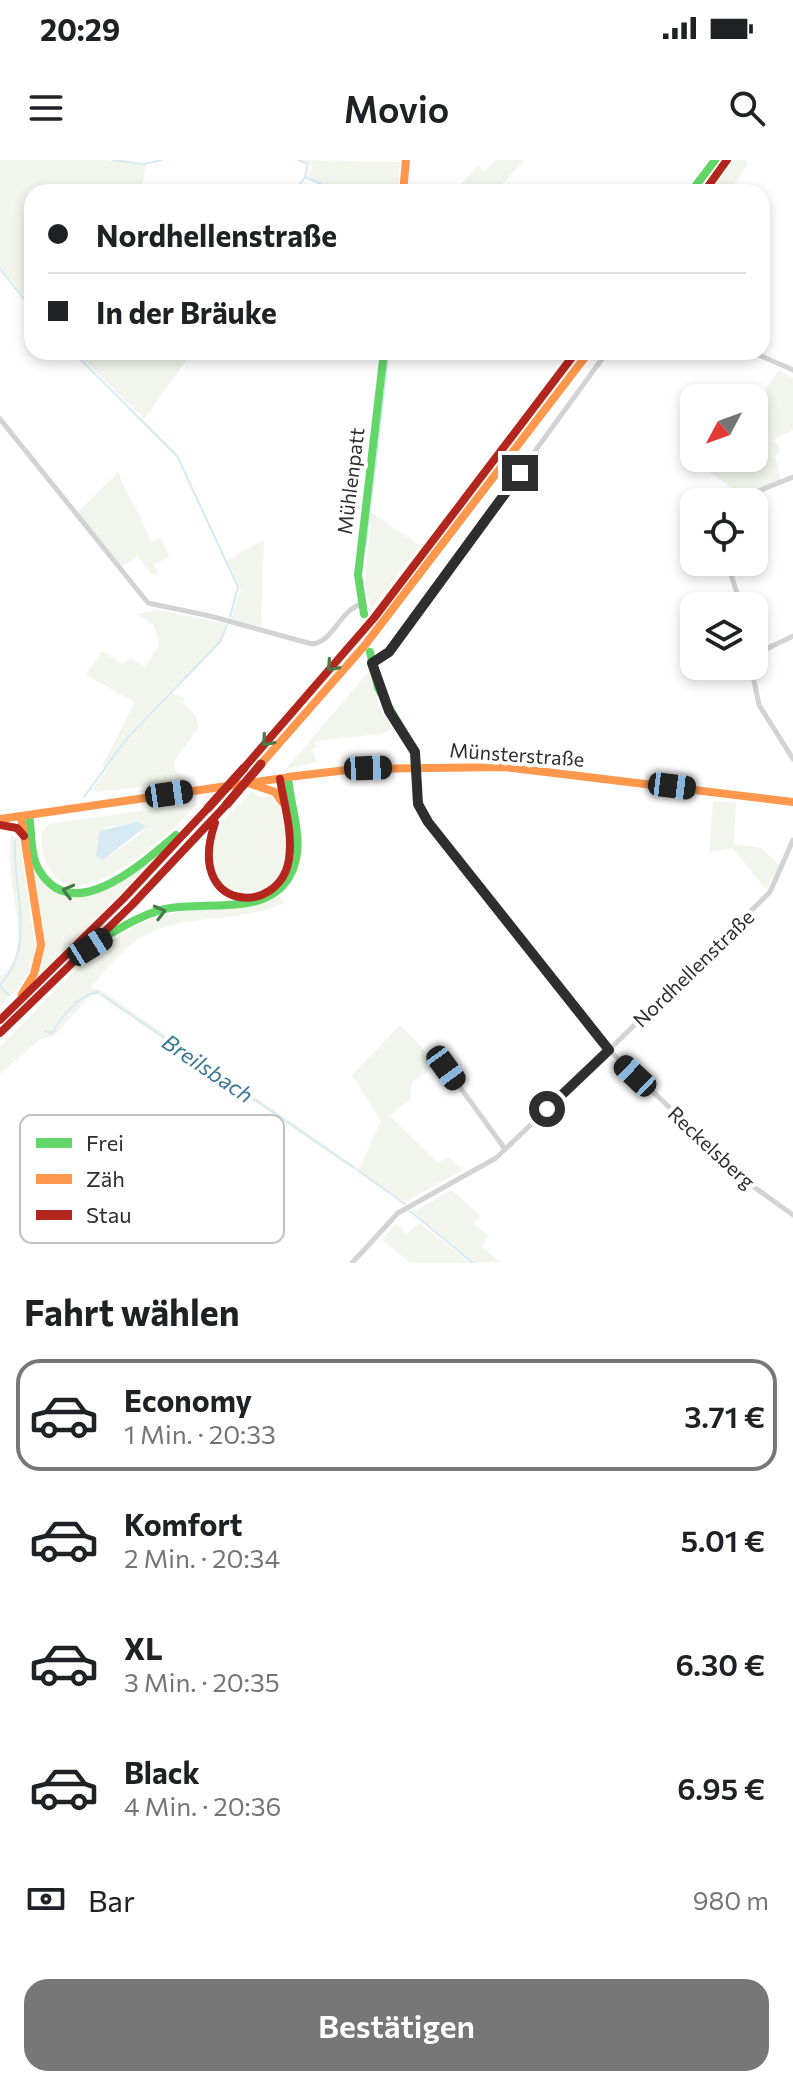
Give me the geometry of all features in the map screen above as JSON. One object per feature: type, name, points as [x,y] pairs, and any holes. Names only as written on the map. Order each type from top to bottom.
[{"type":"main road","points":[[404,184],[406,160]]},
{"type":"main road","points":[[697,184],[715,160]]},
{"type":"main road","points":[[710,184],[727,160]]},
{"type":"main road","name":"Mühlenpatt","points":[[363,609],[358,575],[383,360]]},
{"type":"main road","points":[[4,1017],[206,810],[374,618],[570,360]]},
{"type":"main road","points":[[0,1033],[90,947],[225,806],[365,645],[583,360]]},
{"type":"main road","points":[[371,658],[389,711],[415,752],[417,767]]},
{"type":"main road","name":"Münsterstraße","points":[[0,822],[25,815],[284,778],[417,767],[505,767],[793,802]]},
{"type":"main road","points":[[225,806],[205,843],[205,863],[215,882],[227,892],[244,897],[270,891],[286,871],[290,840],[284,778]]},
{"type":"main road","points":[[90,947],[128,923],[167,909],[242,905],[263,900],[281,890],[296,862],[284,778]]},
{"type":"main road","points":[[248,783],[275,792],[285,813]]},
{"type":"main road","points":[[25,815],[42,875],[57,889],[83,894],[124,876],[206,810]]},
{"type":"main road","points":[[4,1017],[27,987],[40,959],[25,815]]},
{"type":"main road","points":[[0,822],[17,828],[26,840]]},
{"type":"street","points":[[371,658],[389,652],[601,360]]},
{"type":"street","points":[[770,360],[793,370]]},
{"type":"street","points":[[0,419],[148,603],[210,616],[312,644],[323,641],[347,611],[363,609]]},
{"type":"street","points":[[766,488],[793,477]]},
{"type":"street","points":[[768,648],[793,636]]},
{"type":"street","points":[[754,680],[759,705],[793,759]]},
{"type":"street","name":"Reckelsberg","points":[[417,767],[418,804],[428,822],[609,1050],[750,1184],[793,1215]]},
{"type":"street","name":"Nordhellenstraße","points":[[352,1263],[398,1213],[505,1149],[609,1050],[770,892],[793,840]]},
{"type":"street","points":[[446,1068],[505,1149]]},
{"type":"shaded area","points":[[0,160],[102,160],[146,164],[142,184],[24,184],[24,296],[0,267]]},
{"type":"shaded area","points":[[301,160],[400,162],[399,184],[324,184],[307,176],[313,166]]},
{"type":"shaded area","points":[[496,160],[524,160],[502,184],[461,184],[478,165],[485,171]]},
{"type":"shaded area","points":[[734,160],[745,160],[748,164],[734,184],[717,184]]},
{"type":"shaded area","points":[[84,360],[186,360],[144,419]]},
{"type":"shaded area","points":[[779,370],[793,378],[793,430],[774,440],[781,450],[775,456],[781,480],[760,488],[732,488],[709,472],[768,472],[768,385]]},
{"type":"shaded area","points":[[118,472],[149,538],[152,542],[161,538],[169,557],[154,564],[158,573],[152,575],[137,556],[121,568],[78,512]]},
{"type":"shaded area","points":[[371,512],[420,546],[371,609],[365,585]]},
{"type":"shaded area","points":[[264,540],[261,627],[231,619],[241,590],[227,560]]},
{"type":"shaded area","points":[[160,610],[226,624],[219,642],[127,736],[106,768],[102,766],[135,702],[86,675],[102,651],[122,664],[131,659],[145,667],[159,645],[154,625],[136,614]]},
{"type":"shaded area","points":[[370,670],[378,704],[392,729],[381,734],[315,741],[316,748],[312,749],[317,762],[286,769]]},
{"type":"shaded area","points":[[172,693],[185,698],[183,703],[196,716],[198,728],[174,762],[175,770],[187,781],[96,792],[93,789],[129,737]]},
{"type":"shaded area","points":[[252,792],[261,798],[274,795],[277,799],[286,837],[283,870],[276,882],[264,889],[246,891],[223,887],[211,856],[214,834]]},
{"type":"shaded area","points":[[713,801],[736,803],[734,844],[761,848],[780,866],[766,889],[732,848],[709,852]]},
{"type":"shaded area","points":[[198,803],[160,840],[135,859],[109,875],[84,884],[63,882],[48,867],[41,833],[49,824]],"holes":[[[136,822],[140,834],[103,860],[96,856],[99,833],[106,828]]]},
{"type":"shaded area","points":[[12,835],[20,841],[35,948],[31,966],[23,980],[0,1007],[0,976],[11,965],[17,949],[10,851]]},
{"type":"shaded area","points":[[32,860],[44,883],[90,896],[118,884],[150,863],[37,978],[43,951]]},
{"type":"shaded area","points":[[279,896],[285,903],[250,913],[179,924],[145,935],[123,952],[90,988],[101,990],[281,1115],[274,1115],[99,995],[91,995],[54,1036],[39,1040],[0,1074],[0,1047],[76,970],[118,937],[166,915],[195,910],[236,909]]},
{"type":"shaded area","points":[[400,1025],[438,1064],[412,1082],[410,1099],[390,1116],[438,1163],[449,1157],[463,1170],[403,1203],[284,1122],[284,1117],[359,1169],[381,1121],[352,1075]]},
{"type":"shaded area","points":[[452,1190],[480,1216],[474,1224],[489,1236],[481,1247],[501,1262],[475,1263],[413,1212]]},
{"type":"shaded area","points":[[420,1223],[470,1263],[410,1263],[381,1239],[397,1224],[406,1234]]},
{"type":"water","points":[[137,822],[146,826],[103,860],[96,856],[99,833]]},
{"type":"waterway","points":[[113,160],[143,164],[162,160]]},
{"type":"waterway","points":[[298,160],[308,164],[305,177],[321,184]]},
{"type":"waterway","points":[[300,184],[305,177]]},
{"type":"waterway","points":[[0,269],[24,299]]},
{"type":"waterway","points":[[81,360],[177,456],[238,587],[230,617]]},
{"type":"waterway","points":[[366,545],[388,360]]},
{"type":"waterway","name":"Breilsbach","points":[[84,797],[128,737],[220,642],[227,625]]},
{"type":"waterway","name":"Breilsbach","points":[[0,984],[18,953],[21,935],[15,841]]},
{"type":"waterway","name":"Breilsbach","points":[[0,986],[9,995]]},
{"type":"waterway","name":"Breilsbach","points":[[45,1031],[53,1033],[71,1008],[98,992]]},
{"type":"waterway","name":"Breilsbach","points":[[102,995],[277,1115]]},
{"type":"waterway","name":"Breilsbach","points":[[284,1120],[353,1167]]},
{"type":"waterway","name":"Breilsbach","points":[[359,1171],[405,1204]]},
{"type":"waterway","name":"Breilsbach","points":[[410,1211],[473,1263]]},
{"type":"traffic: fast","points":[[697,184],[715,160]]},
{"type":"traffic: fast","points":[[364,614],[358,575],[383,360]]},
{"type":"traffic: fast","points":[[370,652],[378,688],[415,752],[417,767]]},
{"type":"traffic: fast","points":[[103,938],[141,917],[165,909],[240,904],[274,893],[287,881],[297,853],[297,831],[288,777]]},
{"type":"traffic: fast","points":[[29,815],[39,870],[53,886],[70,893],[89,892],[108,884],[128,873],[176,835]]},
{"type":"traffic: slow","points":[[404,184],[406,160]]},
{"type":"traffic: slow","points":[[261,764],[365,645],[583,360]]},
{"type":"traffic: slow","points":[[288,777],[355,769],[505,767],[793,802]]},
{"type":"traffic: slow","points":[[0,819],[283,778]]},
{"type":"traffic: slow","points":[[248,783],[275,792],[282,802]]},
{"type":"traffic: slow","points":[[21,816],[41,945],[34,974],[22,994]]},
{"type":"traffic: jam","points":[[710,184],[727,160]]},
{"type":"traffic: jam","points":[[244,768],[374,618],[570,360]]},
{"type":"traffic: jam","points":[[227,804],[261,764]]},
{"type":"traffic: jam","points":[[208,808],[244,768]]},
{"type":"traffic: jam","points":[[215,823],[209,853],[212,874],[222,889],[237,896],[253,897],[269,891],[282,878],[290,849],[280,779]]},
{"type":"traffic: jam","points":[[0,1033],[132,905],[227,804]]},
{"type":"traffic: jam","points":[[0,1020],[124,898],[208,808]]},
{"type":"traffic: jam","points":[[0,825],[17,828],[24,836]]},
{"type":"route","points":[[520,473],[389,652],[372,663],[378,688],[389,711],[415,752],[418,804],[428,822],[609,1050],[547,1109]]}]
